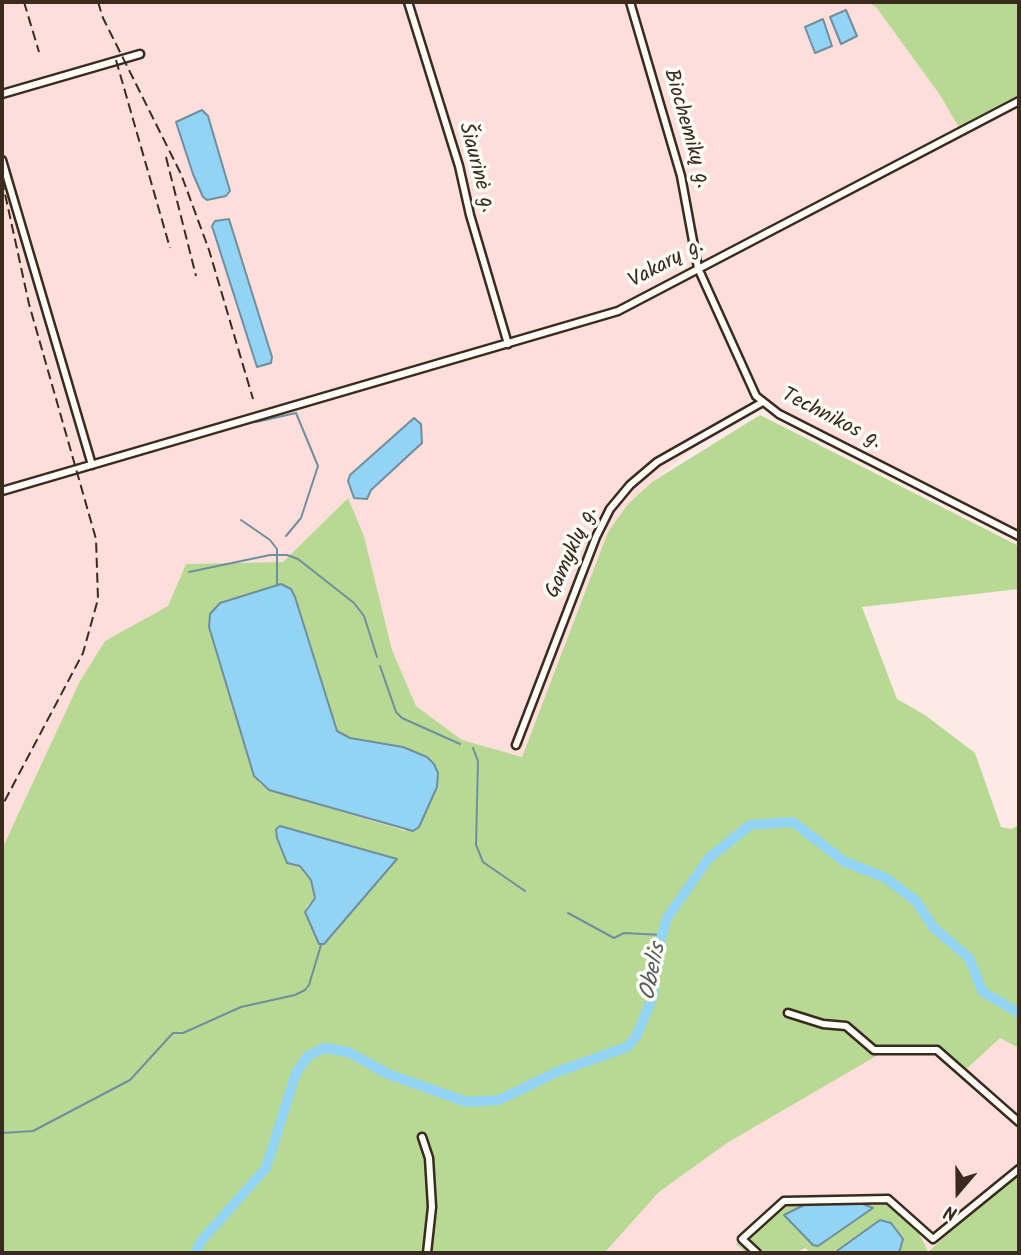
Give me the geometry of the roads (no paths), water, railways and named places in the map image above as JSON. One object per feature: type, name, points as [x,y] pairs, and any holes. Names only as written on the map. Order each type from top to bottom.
[{"type":"street","name":"Šiaurinė g.","points":[[408,2],[459,166],[470,215],[508,344]]},
{"type":"street","name":"Biochemikų g.","points":[[630,2],[681,176],[698,268]]},
{"type":"street","points":[[2,94],[140,54]]},
{"type":"street","name":"Vakarų g.","points":[[2,491],[618,312],[1019,101]]},
{"type":"street","points":[[2,160],[92,465]]},
{"type":"street","name":"Technikos g.","points":[[698,268],[761,403],[1019,536]]},
{"type":"street","name":"Gamyklų g.","points":[[516,745],[596,537],[610,509],[630,485],[657,462],[761,403]]},
{"type":"street","points":[[788,1013],[823,1024],[846,1026],[874,1049],[937,1051],[1019,1122]]},
{"type":"street","points":[[422,1137],[429,1158],[432,1207],[427,1253]]},
{"type":"street","points":[[757,1253],[741,1239],[784,1201],[888,1199],[933,1239],[1019,1169]]},
{"type":"water","points":[[846,10],[857,36],[841,44],[830,17]]},
{"type":"water","points":[[823,19],[832,46],[815,53],[805,27]]},
{"type":"water","points":[[202,110],[208,116],[230,191],[226,196],[207,200],[193,174],[176,122]]},
{"type":"water","points":[[229,219],[272,357],[271,363],[257,367],[212,226],[215,221]]},
{"type":"water","points":[[414,418],[421,424],[422,443],[371,490],[367,499],[354,498],[348,481],[350,475]]},
{"type":"water","points":[[281,584],[291,589],[295,597],[337,731],[350,738],[403,747],[427,757],[434,764],[438,773],[437,787],[419,827],[413,831],[269,790],[254,776],[209,627],[210,614],[220,603]]},
{"type":"water","points":[[280,826],[397,859],[324,944],[319,944],[305,912],[315,898],[311,880],[300,866],[287,863],[277,838],[276,829]]},
{"type":"water","points":[[808,1203],[863,1204],[873,1208],[818,1246],[813,1245],[784,1215]]},
{"type":"water","points":[[880,1220],[891,1223],[903,1239],[899,1253],[834,1253]]},
{"type":"waterway","points":[[256,422],[296,413],[318,466],[301,518],[286,536]]},
{"type":"waterway","points":[[241,520],[270,540],[277,549],[277,585]]},
{"type":"waterway","points":[[189,572],[270,555],[287,555],[298,559],[354,603],[364,616],[377,657]]},
{"type":"waterway","points":[[380,666],[396,712],[402,718],[460,744]]},
{"type":"waterway","points":[[473,748],[478,761],[476,845],[483,862],[525,891]]},
{"type":"waterway","name":"Obelis","points":[[195,1253],[202,1240],[266,1168],[296,1073],[308,1056],[324,1048],[348,1052],[388,1074],[467,1102],[499,1100],[557,1072],[627,1047],[636,1037],[653,996],[655,959],[667,918],[709,858],[750,825],[793,822],[845,862],[886,878],[916,901],[933,927],[969,958],[983,992],[1019,1013]]},
{"type":"waterway","points":[[568,913],[614,938],[624,933],[662,935]]},
{"type":"waterway","points":[[2,1133],[33,1131],[130,1080],[173,1033],[183,1033],[241,1007],[295,995],[305,990],[321,945]]},
{"type":"railway","points":[[24,2],[39,52]]},
{"type":"railway","points":[[98,2],[103,18],[181,174],[209,250],[253,399]]},
{"type":"railway","points":[[116,60],[170,248]]},
{"type":"railway","points":[[166,157],[196,276]]},
{"type":"railway","points":[[2,180],[29,304],[96,539],[98,599],[83,653],[2,806]]}]
